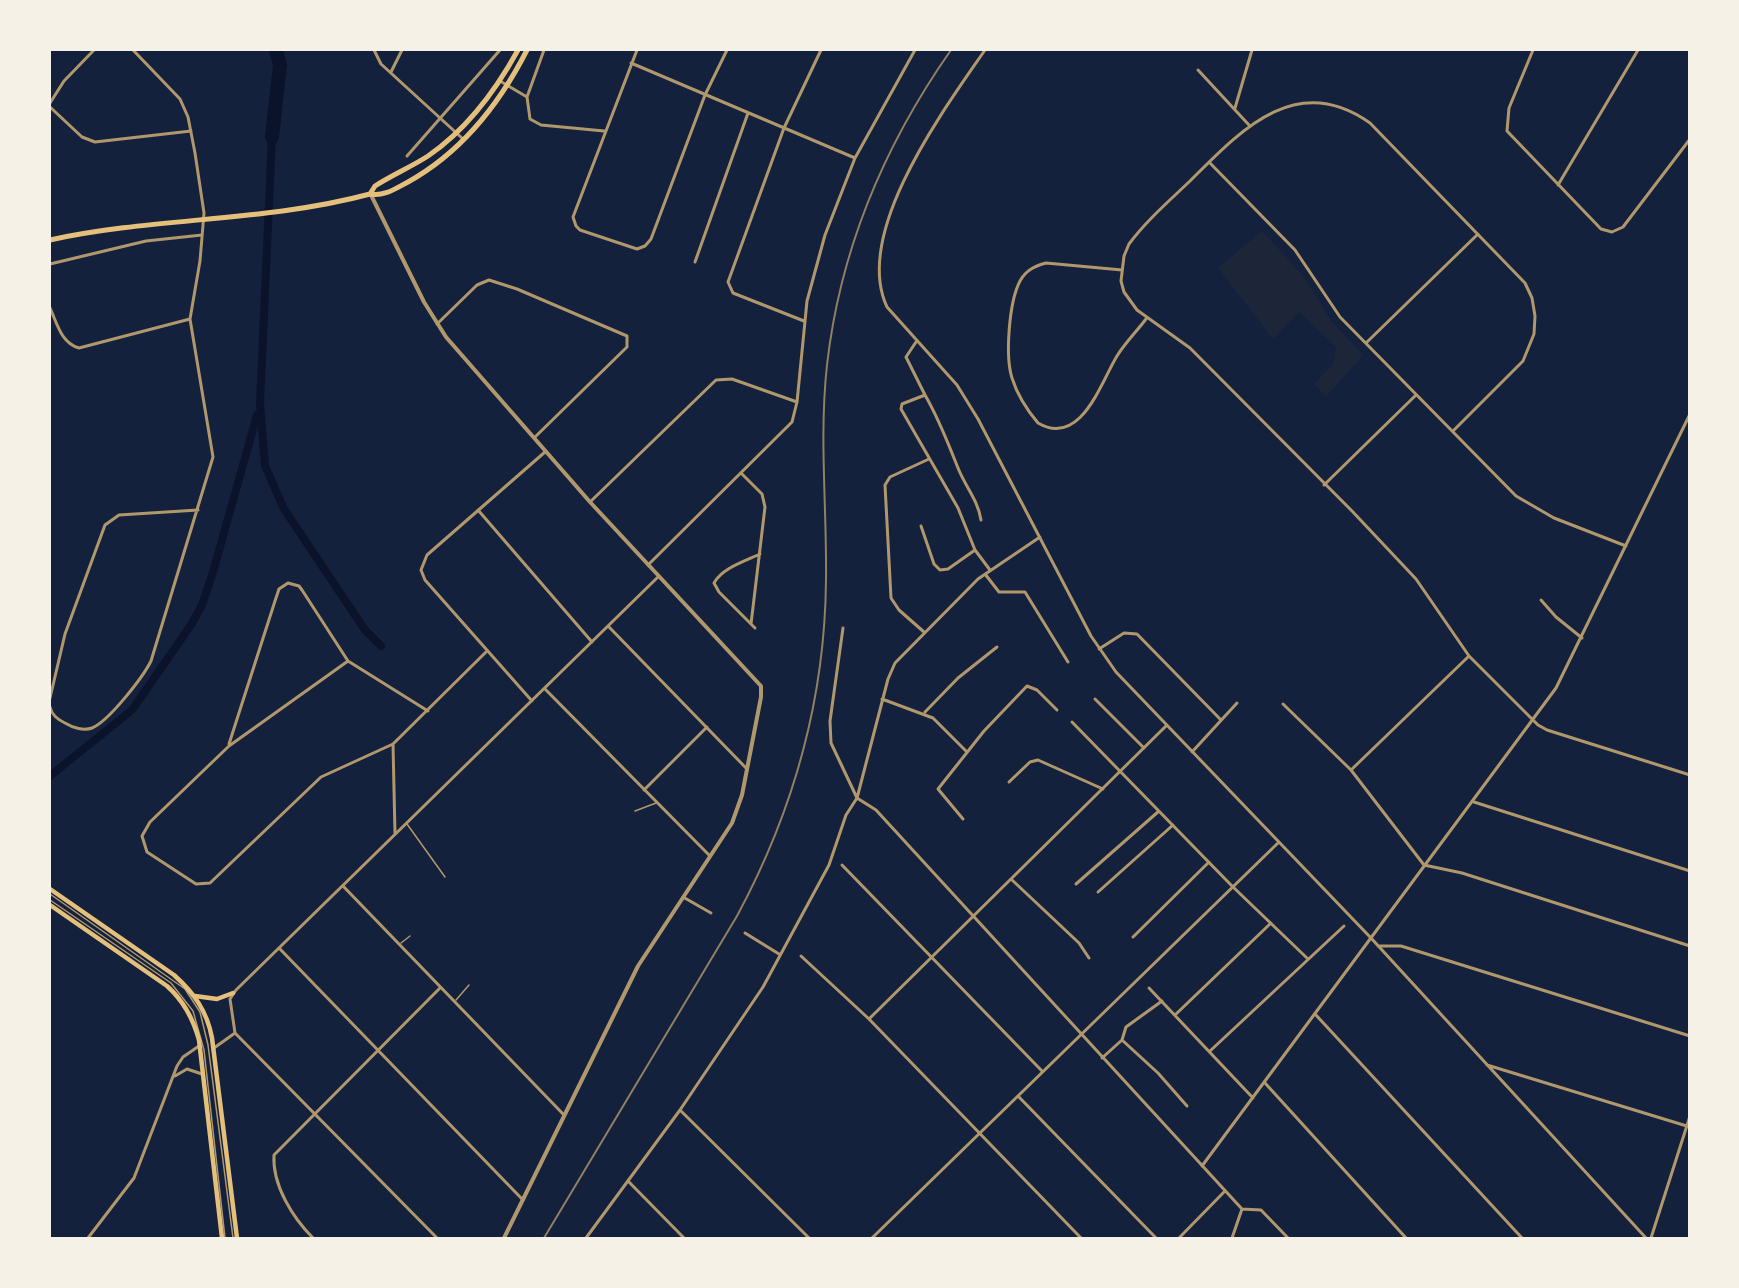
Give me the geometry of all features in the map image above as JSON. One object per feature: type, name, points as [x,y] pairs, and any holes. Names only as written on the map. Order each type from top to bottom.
[{"type":"main road","points":[[370,194],[375,186],[431,154],[456,132],[500,81],[518,50]]},
{"type":"main road","points":[[50,240],[105,230],[331,205],[370,194],[379,196],[419,176],[464,140],[509,86],[527,50]]},
{"type":"main road","points":[[50,889],[174,975],[195,996],[208,1023],[235,1239]]},
{"type":"main road","points":[[50,903],[176,994],[191,1016],[199,1046],[224,1239]]},
{"type":"main road","points":[[195,996],[217,999],[233,993]]},
{"type":"street","points":[[94,50],[64,81],[50,105],[81,137],[103,142],[191,131]]},
{"type":"street","points":[[50,709],[58,719],[71,726],[91,728],[109,714],[144,674],[151,661],[213,457],[190,319],[204,220],[202,189],[191,131],[180,99],[133,50]]},
{"type":"street","points":[[374,50],[381,64],[441,116],[464,140]]},
{"type":"street","points":[[391,72],[402,50]]},
{"type":"street","points":[[407,156],[500,50]]},
{"type":"street","points":[[544,50],[527,97],[530,119],[541,125],[604,131]]},
{"type":"street","points":[[637,50],[604,131],[574,213],[574,222],[583,232],[627,247],[642,248],[651,239],[705,95],[727,50]]},
{"type":"street","points":[[804,321],[733,292],[729,282],[784,128],[821,50]]},
{"type":"street","points":[[648,565],[788,428],[795,416],[804,321],[817,260],[855,158],[915,50]]},
{"type":"street","points":[[986,50],[925,139],[898,195],[886,230],[880,283],[883,299],[894,317],[964,397],[1099,649],[1116,672],[1371,938],[1646,1239]]},
{"type":"street","points":[[1234,108],[1252,50]]},
{"type":"street","points":[[1533,50],[1509,108],[1507,131],[1601,229],[1612,232],[1623,227],[1689,139]]},
{"type":"street","points":[[1558,185],[1638,50]]},
{"type":"street","points":[[631,63],[855,158]]},
{"type":"street","points":[[1198,70],[1249,125]]},
{"type":"street","points":[[500,81],[527,97]]},
{"type":"street","points":[[1453,431],[1523,361],[1534,334],[1532,298],[1525,283],[1370,123],[1353,113],[1314,102],[1290,105],[1249,125],[1136,234],[1124,256],[1122,270],[1124,292],[1146,318],[1190,348],[1416,579],[1469,656],[1533,719],[1547,730],[1689,775]]},
{"type":"street","points":[[695,262],[748,113]]},
{"type":"street","points":[[1209,162],[1295,250],[1332,306],[1366,343],[1525,503],[1554,518],[1626,546]]},
{"type":"street","points":[[370,194],[437,324],[590,502],[759,681],[761,697],[736,814],[638,966],[504,1239]]},
{"type":"street","points":[[1366,343],[1478,234]]},
{"type":"street","points":[[50,264],[146,241],[202,235]]},
{"type":"street","points":[[1122,270],[1046,263],[1035,266],[1020,280],[1014,303],[1009,364],[1017,391],[1038,423],[1056,428],[1082,417],[1118,354],[1146,318]]},
{"type":"street","points":[[437,324],[477,285],[489,280],[517,289],[627,336],[629,342],[627,347],[534,438]]},
{"type":"street","points":[[50,308],[65,340],[79,348],[190,319]]},
{"type":"street","points":[[916,342],[906,357],[950,441],[958,468],[978,505],[981,520]]},
{"type":"street","points":[[590,502],[716,380],[732,379],[797,402]]},
{"type":"street","points":[[925,395],[902,404],[900,407],[958,508],[975,550],[990,570]]},
{"type":"street","points":[[1324,484],[1416,395]]},
{"type":"street","points":[[1202,1166],[1474,802],[1561,680],[1689,414]]},
{"type":"street","points":[[531,701],[425,580],[421,570],[427,555],[545,452]]},
{"type":"street","points":[[924,633],[899,610],[891,598],[885,486],[890,477],[929,459]]},
{"type":"street","points":[[742,474],[759,490],[764,500],[751,624]]},
{"type":"street","points":[[50,698],[65,634],[105,525],[119,515],[198,510]]},
{"type":"street","points":[[478,510],[592,642]]},
{"type":"street","points":[[921,526],[934,564],[940,570],[948,569],[975,550]]},
{"type":"street","points":[[586,1239],[680,1110],[758,996],[829,865],[846,815],[857,798],[882,699],[895,663],[985,574],[1040,537]]},
{"type":"street","points":[[755,627],[719,592],[714,583],[718,577],[733,566],[759,554]]},
{"type":"street","points":[[985,574],[1002,594],[1019,590],[1025,592],[1068,662]]},
{"type":"street","points":[[437,1239],[236,1033],[230,1004],[233,993],[659,576]]},
{"type":"street","points":[[229,746],[275,601],[283,585],[294,584],[302,590],[348,661],[428,711]]},
{"type":"street","points":[[1541,600],[1569,629],[1582,638]]},
{"type":"street","points":[[609,627],[746,768]]},
{"type":"street","points":[[843,628],[830,734],[833,753],[857,798],[876,810],[1224,1192],[1242,1209],[1261,1210],[1288,1239]]},
{"type":"street","points":[[1099,649],[1124,633],[1137,634],[1221,720]]},
{"type":"street","points":[[924,712],[958,678],[997,647]]},
{"type":"street","points":[[348,661],[229,746],[150,822],[142,836],[147,852],[190,881],[202,885],[210,883],[321,777],[393,744],[486,652]]},
{"type":"street","points":[[1351,770],[1469,656]]},
{"type":"street","points":[[963,819],[938,789],[1004,709],[1027,686],[1037,690],[1058,710]]},
{"type":"street","points":[[545,689],[710,856]]},
{"type":"street","points":[[882,699],[924,712],[968,752]]},
{"type":"street","points":[[1095,699],[1144,748]]},
{"type":"street","points":[[1192,753],[1237,703]]},
{"type":"street","points":[[1283,704],[1351,770],[1425,866],[1462,873],[1689,946]]},
{"type":"street","points":[[1072,722],[1308,959]]},
{"type":"street","points":[[869,1019],[1166,726]]},
{"type":"street","points":[[644,790],[707,727]]},
{"type":"street","points":[[393,744],[395,834]]},
{"type":"street","points":[[1009,782],[1030,762],[1038,760],[1103,789]]},
{"type":"street","points":[[1474,802],[1689,871]]},
{"type":"street","points":[[1076,884],[1159,811]]},
{"type":"street","points":[[1098,892],[1173,825]]},
{"type":"street","points":[[872,1239],[1279,842]]},
{"type":"street","points":[[1133,937],[1209,862]]},
{"type":"street","points":[[842,865],[1042,1071]]},
{"type":"street","points":[[1011,879],[1079,943],[1089,958]]},
{"type":"street","points":[[343,886],[564,1115]]},
{"type":"street","points":[[683,897],[711,914]]},
{"type":"street","points":[[1175,1015],[1272,922]]},
{"type":"street","points":[[1210,1051],[1344,926]]},
{"type":"street","points":[[745,933],[780,954]]},
{"type":"street","points":[[1378,946],[1401,946],[1689,1036]]},
{"type":"street","points":[[279,948],[523,1200]]},
{"type":"street","points":[[801,956],[869,1019],[1081,1239]]},
{"type":"street","points":[[313,1239],[294,1217],[275,1170],[274,1155],[440,988]]},
{"type":"street","points":[[1149,988],[1253,1098]]},
{"type":"street","points":[[1102,1058],[1122,1040],[1126,1027],[1162,1001]]},
{"type":"street","points":[[1315,1014],[1522,1239]]},
{"type":"street","points":[[212,1049],[236,1033]]},
{"type":"street","points":[[1122,1040],[1158,1073],[1187,1106]]},
{"type":"street","points":[[88,1239],[134,1178],[180,1061],[199,1046]]},
{"type":"street","points":[[1485,1065],[1688,1126]]},
{"type":"street","points":[[174,1077],[187,1070],[196,1071],[203,1076]]},
{"type":"street","points":[[1264,1083],[1407,1239]]},
{"type":"street","points":[[1018,1096],[1156,1239]]},
{"type":"street","points":[[680,1110],[809,1239]]},
{"type":"street","points":[[1651,1239],[1688,1126],[1689,1116]]},
{"type":"street","points":[[628,1181],[684,1239]]},
{"type":"street","points":[[1179,1239],[1224,1192]]},
{"type":"street","points":[[1232,1239],[1242,1209]]},
{"type":"lane","points":[[634,811],[656,803]]},
{"type":"lane","points":[[406,823],[445,877]]},
{"type":"lane","points":[[50,894],[171,978],[185,989],[196,1006],[208,1045],[235,1239]]},
{"type":"lane","points":[[50,903],[171,983],[193,1011],[204,1050],[224,1239]]},
{"type":"lane","points":[[399,945],[410,936]]},
{"type":"lane","points":[[454,1002],[469,985]]},
{"type":"shaded area","points":[[1262,231],[1301,273],[1332,322],[1363,355],[1326,397],[1314,384],[1334,363],[1336,347],[1299,312],[1273,339],[1218,268]]},
{"type":"waterway","points":[[272,137],[280,65],[276,50]]},
{"type":"waterway","points":[[272,137],[260,403],[265,466],[284,509],[365,630],[381,646]]},
{"type":"waterway","points":[[50,776],[132,710],[191,625],[202,605],[213,572],[257,415]]},
{"type":"railway","points":[[544,1238],[737,916],[757,877],[790,795],[812,711],[820,668],[826,580],[825,392],[833,322],[843,280],[869,200],[906,123],[951,50]]}]
